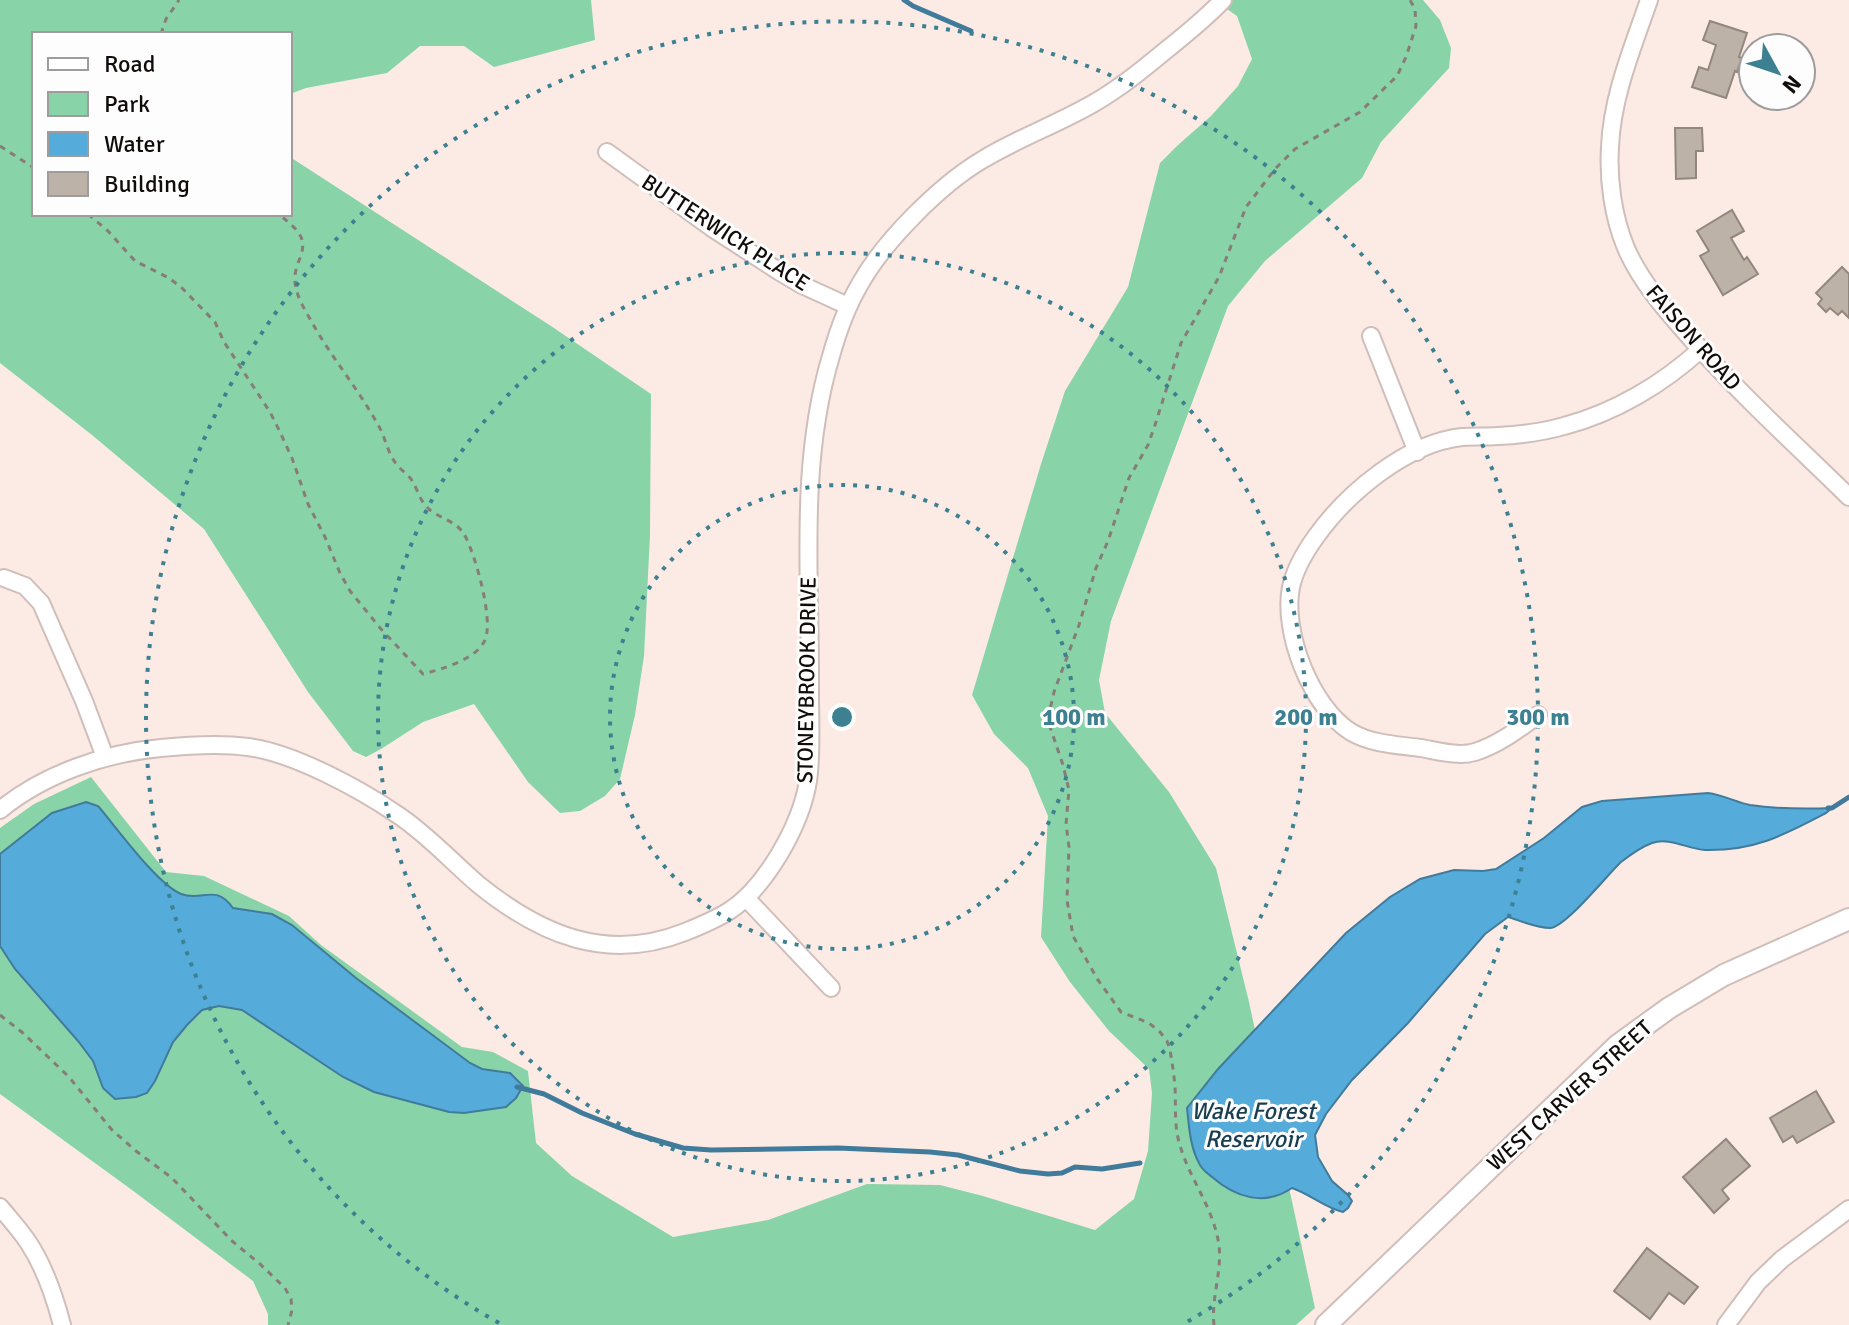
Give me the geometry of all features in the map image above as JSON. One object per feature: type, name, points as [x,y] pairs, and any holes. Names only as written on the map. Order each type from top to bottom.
[{"type":"street","name":"STONEYBROOK DRIVE","points":[[0,810],[48,781],[105,757],[157,748],[249,747],[290,758],[363,794],[420,831],[483,888],[523,917],[558,934],[589,942],[645,945],[707,923],[728,912],[746,898],[786,842],[808,783],[811,649],[808,522],[812,456],[818,408],[830,357],[848,306],[862,279],[920,211],[957,177],[1003,147],[1075,114],[1117,89],[1207,17],[1223,0]]},
{"type":"street","name":"FAISON ROAD","points":[[1649,0],[1628,61],[1613,121],[1610,148],[1616,218],[1627,250],[1671,316],[1792,443],[1849,497]]},
{"type":"street","name":"BUTTERWICK PLACE","points":[[607,152],[712,228],[780,272],[848,306]]},
{"type":"street","points":[[1371,336],[1417,452]]},
{"type":"street","points":[[1538,715],[1472,753],[1451,753],[1363,738],[1327,711],[1311,688],[1291,624],[1291,589],[1295,574],[1314,540],[1345,503],[1388,468],[1445,440],[1519,435],[1583,420],[1647,389],[1701,349]]},
{"type":"street","points":[[4,578],[25,586],[41,603],[105,757]]},
{"type":"street","points":[[746,898],[831,988]]},
{"type":"street","name":"WEST CARVER STREET","points":[[1326,1325],[1618,1045],[1669,1008],[1724,975],[1849,919]]},
{"type":"street","points":[[0,1207],[35,1255],[62,1325]]},
{"type":"street","points":[[1726,1325],[1758,1282],[1782,1259],[1849,1209]]},
{"type":"path","points":[[162,32],[179,0]]},
{"type":"path","points":[[1214,1325],[1219,1247],[1210,1212],[1187,1168],[1178,1138],[1167,1041],[1149,1023],[1121,1012],[1073,936],[1067,900],[1069,790],[1049,724],[1050,710],[1096,568],[1129,478],[1148,445],[1181,343],[1219,277],[1246,207],[1295,149],[1360,112],[1397,76],[1416,26],[1415,9],[1410,0]]},
{"type":"path","points":[[0,146],[32,167]]},
{"type":"path","points":[[90,216],[135,261],[169,278],[215,322],[224,342],[270,412],[292,458],[308,504],[350,591],[423,674],[447,668],[485,642],[489,627],[481,582],[468,545],[463,532],[455,524],[421,501],[411,480],[389,453],[379,425],[304,308],[294,281],[303,240],[281,216]]},
{"type":"path","points":[[0,1015],[69,1077],[112,1130],[172,1178],[232,1241],[285,1288],[292,1310],[288,1325]]},
{"type":"green space","points":[[0,0],[591,0],[595,40],[494,67],[464,46],[420,46],[387,73],[292,93],[292,32],[32,32],[32,216],[292,216],[292,158],[651,394],[650,535],[644,656],[635,715],[620,779],[605,796],[580,811],[560,813],[528,782],[474,704],[423,722],[366,757],[353,751],[308,692],[204,529],[0,363]]},
{"type":"green space","points":[[1214,0],[1423,0],[1440,20],[1451,48],[1449,68],[1381,142],[1362,178],[1265,261],[1228,306],[1111,621],[1099,680],[1105,713],[1169,792],[1216,868],[1249,1002],[1315,1308],[1296,1325],[268,1325],[268,1314],[253,1281],[0,1094],[0,828],[34,804],[91,777],[166,872],[204,876],[289,916],[321,945],[462,1047],[493,1052],[528,1071],[536,1143],[572,1176],[673,1237],[768,1220],[867,1184],[940,1185],[1095,1230],[1134,1199],[1148,1151],[1152,1093],[1149,1069],[1109,1031],[1070,982],[1041,937],[1048,816],[1028,768],[994,734],[972,695],[1065,391],[1128,287],[1160,163],[1238,86],[1252,59],[1237,16]]},
{"type":"water","name":"Wake Forest Reservoir","points":[[1708,793],[1760,806],[1832,808],[1782,835],[1739,848],[1705,850],[1665,841],[1652,843],[1621,862],[1557,926],[1540,927],[1508,917],[1485,934],[1408,1023],[1352,1080],[1326,1114],[1315,1135],[1318,1157],[1332,1181],[1352,1201],[1343,1212],[1292,1188],[1271,1197],[1240,1194],[1221,1184],[1201,1167],[1192,1143],[1187,1108],[1218,1069],[1346,933],[1390,897],[1420,879],[1454,870],[1496,869],[1544,838],[1582,807],[1602,801]]},
{"type":"water","points":[[86,802],[98,806],[149,868],[171,888],[189,896],[220,896],[233,908],[272,914],[292,925],[356,978],[470,1063],[482,1069],[510,1073],[523,1086],[516,1098],[506,1107],[464,1113],[449,1112],[374,1092],[343,1077],[242,1010],[219,1006],[202,1010],[187,1025],[173,1042],[147,1093],[115,1099],[103,1088],[93,1061],[78,1041],[15,969],[0,946],[0,854],[52,813]]},
{"type":"building","points":[[1710,21],[1744,32],[1737,32],[1737,72],[1726,98],[1692,87],[1699,67],[1708,70],[1716,45],[1703,40]]},
{"type":"building","points":[[1675,128],[1702,128],[1703,151],[1696,151],[1696,178],[1676,179]]},
{"type":"building","points":[[1732,210],[1744,231],[1731,238],[1744,260],[1747,257],[1758,274],[1723,295],[1700,256],[1709,251],[1697,231]]},
{"type":"building","points":[[1842,267],[1849,274],[1849,318],[1842,311],[1838,315],[1830,308],[1826,312],[1818,304],[1822,299],[1816,293]]},
{"type":"building","points":[[1816,1091],[1834,1122],[1797,1143],[1793,1136],[1783,1142],[1770,1118]]},
{"type":"building","points":[[1726,1139],[1750,1166],[1722,1190],[1729,1199],[1714,1213],[1683,1177]]},
{"type":"building","points":[[1647,1248],[1698,1287],[1684,1304],[1669,1293],[1650,1319],[1614,1291]]},
{"type":"waterway","points":[[904,0],[971,31]]},
{"type":"waterway","points":[[1828,808],[1849,797]]},
{"type":"waterway","points":[[517,1087],[544,1094],[635,1134],[683,1148],[838,1148],[930,1152],[1048,1174],[1062,1173],[1075,1167],[1102,1169],[1140,1163]]}]
